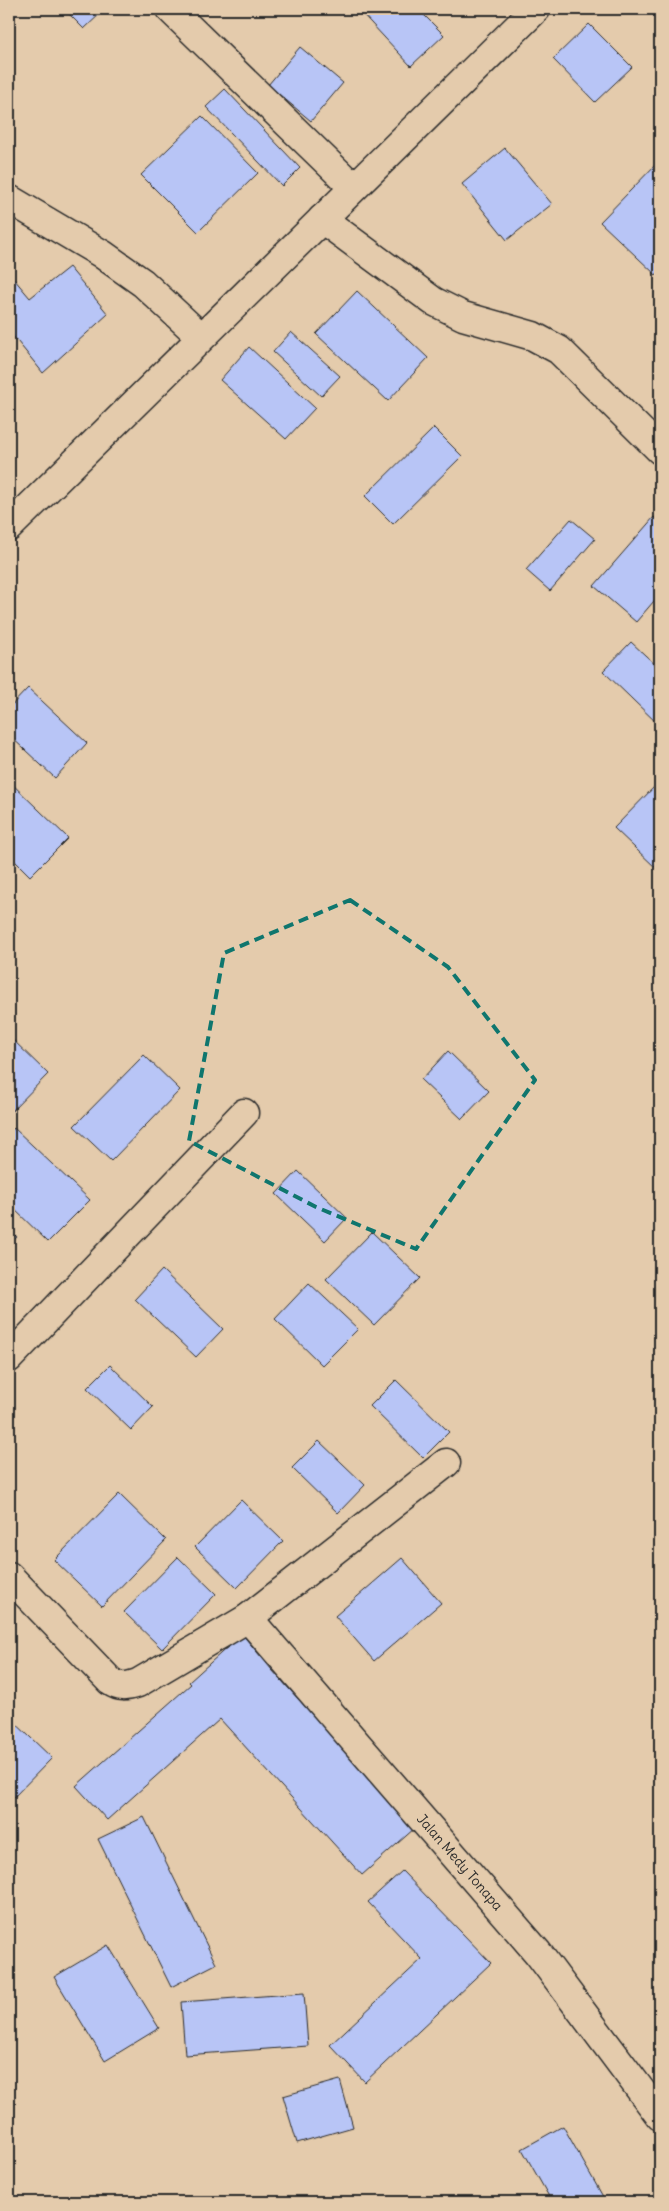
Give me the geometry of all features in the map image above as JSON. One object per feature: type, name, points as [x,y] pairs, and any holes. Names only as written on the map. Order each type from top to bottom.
[{"type":"street","points":[[170,9],[353,187]]},
{"type":"street","points":[[9,527],[109,431],[201,337],[536,9]]},
{"type":"street","points":[[9,199],[102,254],[143,283],[201,337]]},
{"type":"street","points":[[322,219],[433,301],[463,316],[533,336],[559,350],[660,450]]},
{"type":"street","points":[[9,1358],[244,1113]]},
{"type":"street","points":[[9,1576],[110,1681],[119,1687],[138,1683],[248,1618],[446,1463]]},
{"type":"street","name":"Jalan Medy Tonapa","points":[[248,1618],[538,1953],[660,2116]]},
{"type":"highlighted area","points":[[350,900],[448,967],[535,1080],[416,1249],[316,1207],[189,1141],[224,953]]},
{"type":"building","points":[[64,9],[101,9],[103,11],[84,29]]},
{"type":"building","points":[[358,9],[418,9],[444,35],[411,66]]},
{"type":"building","points":[[589,24],[632,67],[595,102],[553,59]]},
{"type":"building","points":[[300,47],[343,83],[311,121],[268,85]]},
{"type":"building","points":[[225,89],[300,168],[282,186],[206,107]]},
{"type":"building","points":[[202,116],[258,173],[198,232],[141,175]]},
{"type":"building","points":[[505,148],[552,204],[507,240],[462,184]]},
{"type":"building","points":[[660,160],[660,270],[656,275],[600,222]]},
{"type":"building","points":[[69,267],[108,314],[43,373],[9,331],[9,273],[30,298]]},
{"type":"building","points":[[357,291],[428,358],[388,401],[316,334]]},
{"type":"building","points":[[291,332],[340,376],[321,396],[273,352]]},
{"type":"building","points":[[249,347],[315,408],[286,439],[220,380]]},
{"type":"building","points":[[434,428],[462,456],[393,524],[365,496]]},
{"type":"building","points":[[654,517],[660,522],[660,594],[636,622],[594,586]]},
{"type":"building","points":[[571,519],[595,539],[550,591],[526,570]]},
{"type":"building","points":[[631,642],[660,669],[660,726],[603,671]]},
{"type":"building","points":[[28,688],[87,743],[55,778],[9,735],[9,708]]},
{"type":"building","points":[[9,781],[68,838],[30,876],[9,855]]},
{"type":"building","points":[[660,781],[660,866],[657,869],[614,828]]},
{"type":"building","points":[[9,1036],[48,1074],[9,1114]]},
{"type":"building","points":[[448,1051],[489,1091],[462,1119],[421,1080]]},
{"type":"building","points":[[144,1055],[180,1090],[111,1161],[74,1126]]},
{"type":"building","points":[[14,1128],[90,1200],[48,1242],[9,1204],[9,1134]]},
{"type":"building","points":[[298,1171],[347,1218],[325,1241],[276,1194]]},
{"type":"building","points":[[9,1229],[17,1237],[9,1245]]},
{"type":"building","points":[[372,1232],[420,1278],[374,1325],[326,1279]]},
{"type":"building","points":[[162,1270],[223,1329],[196,1357],[135,1299]]},
{"type":"building","points":[[309,1283],[358,1329],[322,1365],[275,1319]]},
{"type":"building","points":[[110,1365],[153,1407],[131,1430],[87,1388]]},
{"type":"building","points":[[396,1380],[449,1432],[423,1458],[370,1406]]},
{"type":"building","points":[[319,1441],[365,1485],[338,1513],[292,1468]]},
{"type":"building","points":[[119,1494],[166,1540],[102,1606],[54,1560]]},
{"type":"building","points":[[241,1500],[283,1541],[237,1588],[195,1547]]},
{"type":"building","points":[[178,1557],[216,1594],[162,1649],[124,1612]]},
{"type":"building","points":[[402,1558],[441,1603],[374,1661],[335,1616]]},
{"type":"building","points":[[242,1634],[272,1670],[415,1828],[362,1875],[220,1719],[107,1820],[76,1786],[191,1684],[189,1682]]},
{"type":"building","points":[[9,1717],[52,1758],[10,1801],[9,1800]]},
{"type":"building","points":[[144,1817],[216,1964],[171,1987],[98,1839]]},
{"type":"building","points":[[402,1871],[491,1963],[365,2082],[330,2045],[422,1959],[368,1902]]},
{"type":"building","points":[[108,1945],[159,2028],[105,2061],[54,1977]]},
{"type":"building","points":[[304,1993],[308,2046],[185,2055],[181,2002]]},
{"type":"building","points":[[340,2080],[353,2127],[297,2143],[283,2096]]},
{"type":"building","points":[[563,2126],[606,2202],[552,2202],[522,2149]]}]
